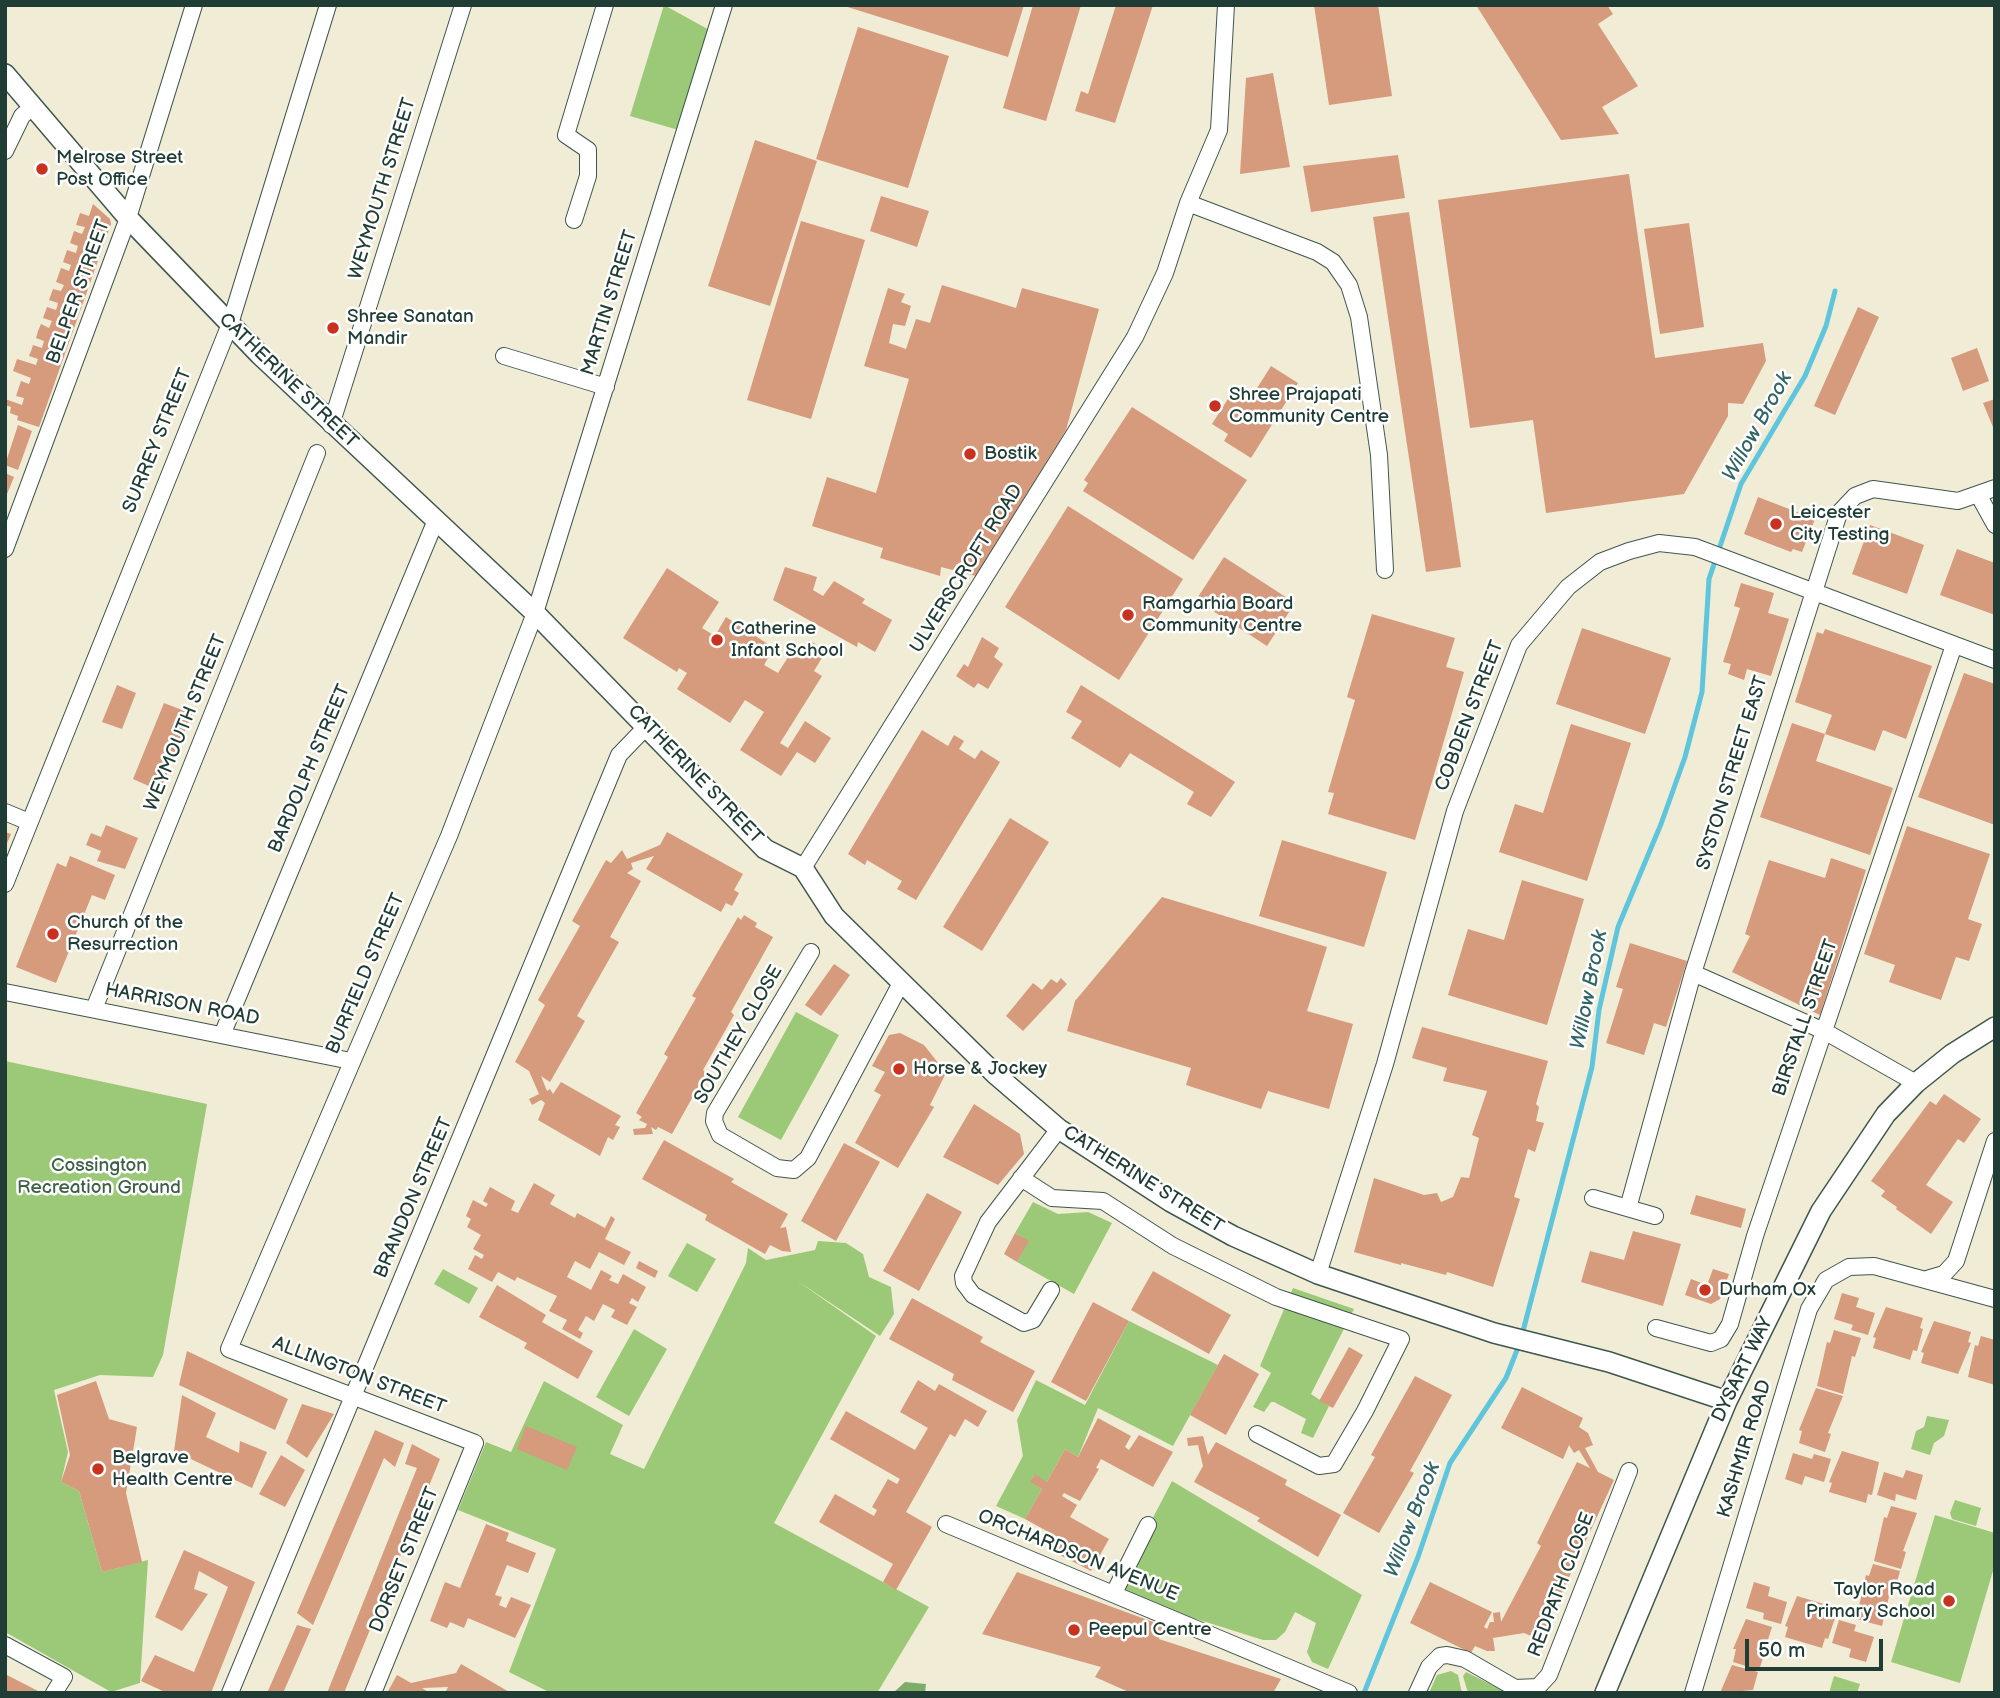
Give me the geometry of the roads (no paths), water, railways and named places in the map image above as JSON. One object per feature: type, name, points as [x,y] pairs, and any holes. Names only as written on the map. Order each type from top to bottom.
[{"type":"street","name":"BELPER STREET","points":[[5,549],[128,218],[194,5]]},
{"type":"street","name":"SURREY STREET","points":[[5,884],[230,324],[328,5]]},
{"type":"street","name":"WEYMOUTH STREET","points":[[331,425],[463,5]]},
{"type":"street","points":[[575,220],[588,176],[588,150],[566,135],[605,5]]},
{"type":"street","name":"MARTIN STREET","points":[[535,612],[724,5]]},
{"type":"street","name":"ULVERSCROFT ROAD","points":[[803,868],[1135,337],[1165,273],[1188,203],[1219,130],[1226,5]]},
{"type":"street","name":"CATHERINE STREET","points":[[5,74],[31,108],[128,218],[230,324],[331,425],[535,612],[765,849],[803,868],[834,916],[995,1074],[1059,1129],[1171,1202],[1233,1236],[1318,1274],[1494,1333],[1609,1362],[1727,1401]]},
{"type":"street","points":[[5,151],[22,116],[31,108]]},
{"type":"street","points":[[1188,203],[1317,252],[1333,262],[1349,285],[1359,317],[1378,454],[1385,570]]},
{"type":"street","points":[[504,356],[606,387]]},
{"type":"street","name":"WEYMOUTH STREET","points":[[94,1009],[317,453]]},
{"type":"street","name":"SYSTON STREET EAST","points":[[1628,1208],[1693,973],[1812,590],[1839,513],[1855,496],[1873,489],[1958,501],[1979,496],[1995,488]]},
{"type":"street","points":[[1979,496],[1995,525]]},
{"type":"street","name":"BARDOLPH STREET","points":[[222,1035],[436,520]]},
{"type":"street","name":"COBDEN STREET","points":[[1318,1274],[1385,1064],[1455,811],[1519,645],[1544,612],[1600,562],[1659,543],[1695,547],[1995,660]]},
{"type":"street","name":"BURFIELD STREET","points":[[229,1349],[449,836],[535,612]]},
{"type":"street","name":"BIRSTALL STREET","points":[[1656,1328],[1711,1343],[1721,1339],[1730,1324],[1755,1236],[1954,645]]},
{"type":"street","name":"BRANDON STREET","points":[[230,1693],[619,755],[646,727]]},
{"type":"street","points":[[5,812],[29,822]]},
{"type":"street","name":"SOUTHEY CLOSE","points":[[811,952],[715,1113],[714,1121],[720,1135],[777,1168],[794,1170],[808,1158],[901,983]]},
{"type":"street","points":[[1693,973],[1824,1031],[1916,1083]]},
{"type":"street","name":"HARRISON ROAD","points":[[5,992],[351,1061]]},
{"type":"street","name":"DYSART WAY","points":[[1605,1693],[1727,1401],[1821,1211],[1886,1114],[1916,1083],[1952,1054],[1995,1027]]},
{"type":"street","points":[[1051,1290],[1033,1320],[1024,1323],[973,1295],[964,1283],[964,1269],[988,1222],[1059,1129]]},
{"type":"street","points":[[1925,1279],[1944,1274],[1956,1261],[1995,1141]]},
{"type":"street","points":[[1021,1178],[1052,1198],[1103,1201],[1173,1246],[1276,1297],[1401,1339],[1365,1411],[1334,1464],[1319,1466],[1257,1434]]},
{"type":"street","points":[[1593,1198],[1655,1216]]},
{"type":"street","name":"KASHMIR ROAD","points":[[1693,1693],[1817,1292],[1826,1280],[1849,1267],[1874,1266],[1995,1299]]},
{"type":"street","name":"ALLINGTON STREET","points":[[229,1349],[475,1443]]},
{"type":"street","name":"DORSET STREET","points":[[373,1693],[475,1443]]},
{"type":"street","name":"REDPATH CLOSE","points":[[1417,1693],[1429,1667],[1440,1656],[1447,1655],[1465,1659],[1515,1688],[1538,1687],[1549,1675],[1629,1471]]},
{"type":"street","name":"ORCHARDSON AVENUE","points":[[946,1524],[1343,1690]]},
{"type":"street","points":[[1114,1593],[1148,1525]]},
{"type":"street","points":[[5,1645],[64,1677],[54,1693]]},
{"type":"waterway","name":"Willow Brook","points":[[1522,1335],[1592,1067],[1599,1010],[1618,927],[1661,824],[1685,757],[1702,692],[1709,579],[1741,484],[1805,376],[1826,326],[1835,291]]},
{"type":"waterway","name":"Willow Brook","points":[[1364,1693],[1418,1557],[1450,1463],[1506,1378],[1519,1345]]},
{"type":"place","name":"Melrose Street Post Office","points":[[42,169]]},
{"type":"place","name":"Shree Sanatan Mandir","points":[[333,328]]},
{"type":"place","name":"Shree Prajapati Community Centre","points":[[1215,406]]},
{"type":"place","name":"Bostik","points":[[970,454]]},
{"type":"place","name":"Leicester City Testing","points":[[1776,524]]},
{"type":"place","name":"Ramgarhia Board Community Centre","points":[[1128,615]]},
{"type":"place","name":"Catherine Infant School","points":[[717,640]]},
{"type":"place","name":"Church of the Resurrection","points":[[53,934]]},
{"type":"place","name":"Horse & Jockey","points":[[899,1069]]},
{"type":"place","name":"Durham Ox","points":[[1705,1290]]},
{"type":"place","name":"Belgrave Health Centre","points":[[98,1469]]},
{"type":"place","name":"Taylor Road Primary School","points":[[1949,1601]]},
{"type":"place","name":"Peepul Centre","points":[[1074,1630]]},
{"type":"park label","name":"Cossington Recreation Ground","points":[[99,1177]]}]
